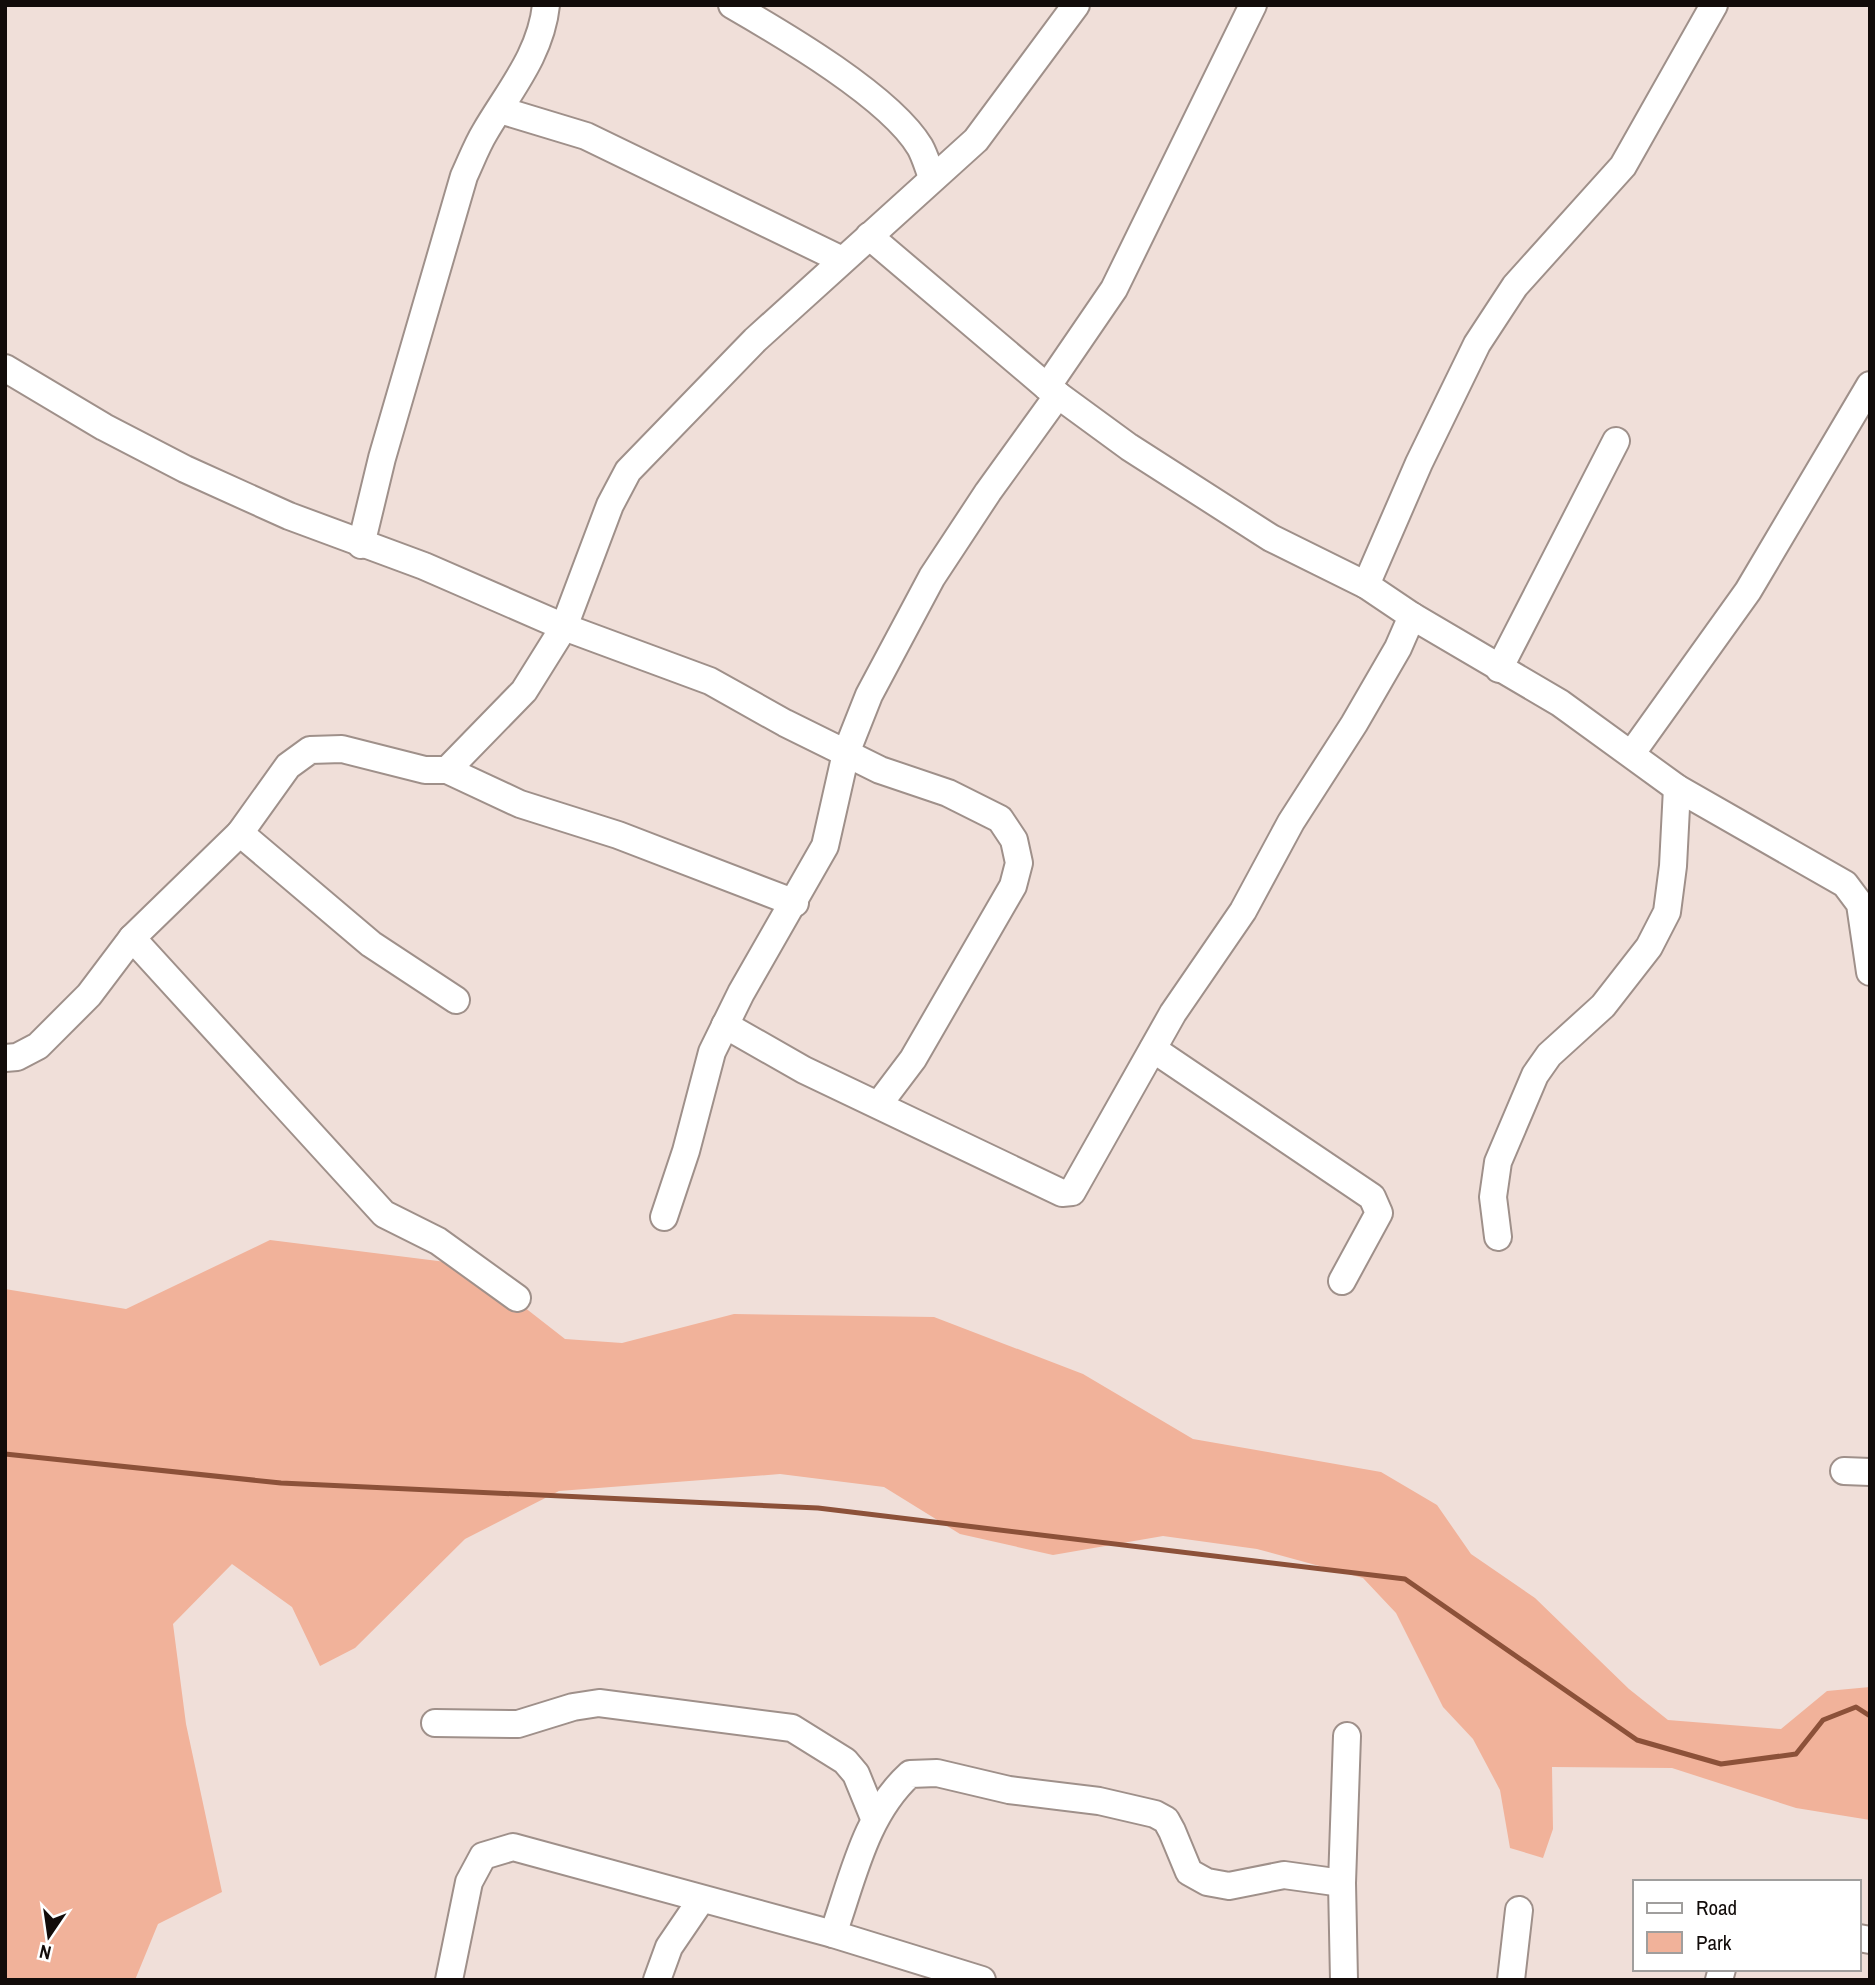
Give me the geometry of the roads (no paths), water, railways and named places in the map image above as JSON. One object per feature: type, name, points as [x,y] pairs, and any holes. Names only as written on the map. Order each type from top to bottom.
[{"type":"street","points":[[361,545],[369,502],[449,219],[464,176],[532,56],[545,20],[546,5]]},
{"type":"street","points":[[732,5],[793,41],[890,113],[919,146],[932,177]]},
{"type":"street","points":[[447,770],[524,691],[564,627],[610,505],[628,471],[755,340],[975,140],[1076,5]]},
{"type":"street","points":[[664,1217],[686,1151],[712,1052],[825,846],[846,753],[869,695],[932,578],[1114,289],[1253,5]]},
{"type":"street","points":[[1366,585],[1419,463],[1477,344],[1515,286],[1623,166],[1714,5]]},
{"type":"street","points":[[500,110],[586,136],[842,260]]},
{"type":"street","points":[[869,236],[1052,391],[1129,447],[1271,538],[1366,585],[1499,669],[1560,703],[1632,752],[1677,788],[1846,884],[1860,904],[1870,972]]},
{"type":"street","points":[[5,368],[104,427],[185,469],[289,516],[361,545],[424,566],[564,627],[710,681],[880,770],[948,793],[1000,819],[1014,840],[1019,863],[1004,906],[913,1059],[879,1104]]},
{"type":"street","points":[[1632,752],[1748,591],[1870,384]]},
{"type":"street","points":[[1499,669],[1616,441]]},
{"type":"street","points":[[725,1025],[804,1070],[1067,1193],[1076,1188],[1153,1049],[1243,911],[1291,822],[1354,724],[1398,648],[1412,616]]},
{"type":"street","points":[[5,1058],[17,1057],[38,1046],[89,995],[132,938],[240,833],[288,766],[310,750],[342,749],[425,770],[447,770],[520,804],[618,835],[794,903]]},
{"type":"street","points":[[1498,1237],[1493,1197],[1498,1162],[1535,1075],[1549,1055],[1603,1006],[1649,947],[1667,912],[1673,866],[1677,788]]},
{"type":"street","points":[[240,833],[371,944],[456,1000]]},
{"type":"street","points":[[132,938],[384,1214],[438,1241],[517,1298]]},
{"type":"street","points":[[1153,1049],[1372,1197],[1379,1213],[1342,1280]]},
{"type":"street","points":[[435,1723],[518,1724],[573,1707],[599,1703],[792,1728],[845,1761],[856,1774],[874,1818]]},
{"type":"street","points":[[1344,1980],[1342,1883],[1347,1736]]},
{"type":"street","points":[[833,1934],[874,1818],[890,1792],[910,1774],[937,1773],[1009,1790],[1098,1801],[1155,1815],[1166,1821],[1189,1872],[1207,1882],[1229,1886],[1284,1875],[1342,1883]]},
{"type":"street","points":[[449,1980],[469,1882],[483,1856],[513,1847],[833,1934],[982,1980]]},
{"type":"street","points":[[657,1980],[669,1947],[701,1900]]},
{"type":"street","points":[[1511,1980],[1519,1910]]},
{"type":"waterway","points":[[5,1454],[281,1483],[818,1508],[1405,1579],[1637,1740],[1721,1764],[1796,1754],[1823,1720],[1856,1707],[1870,1716]]}]
